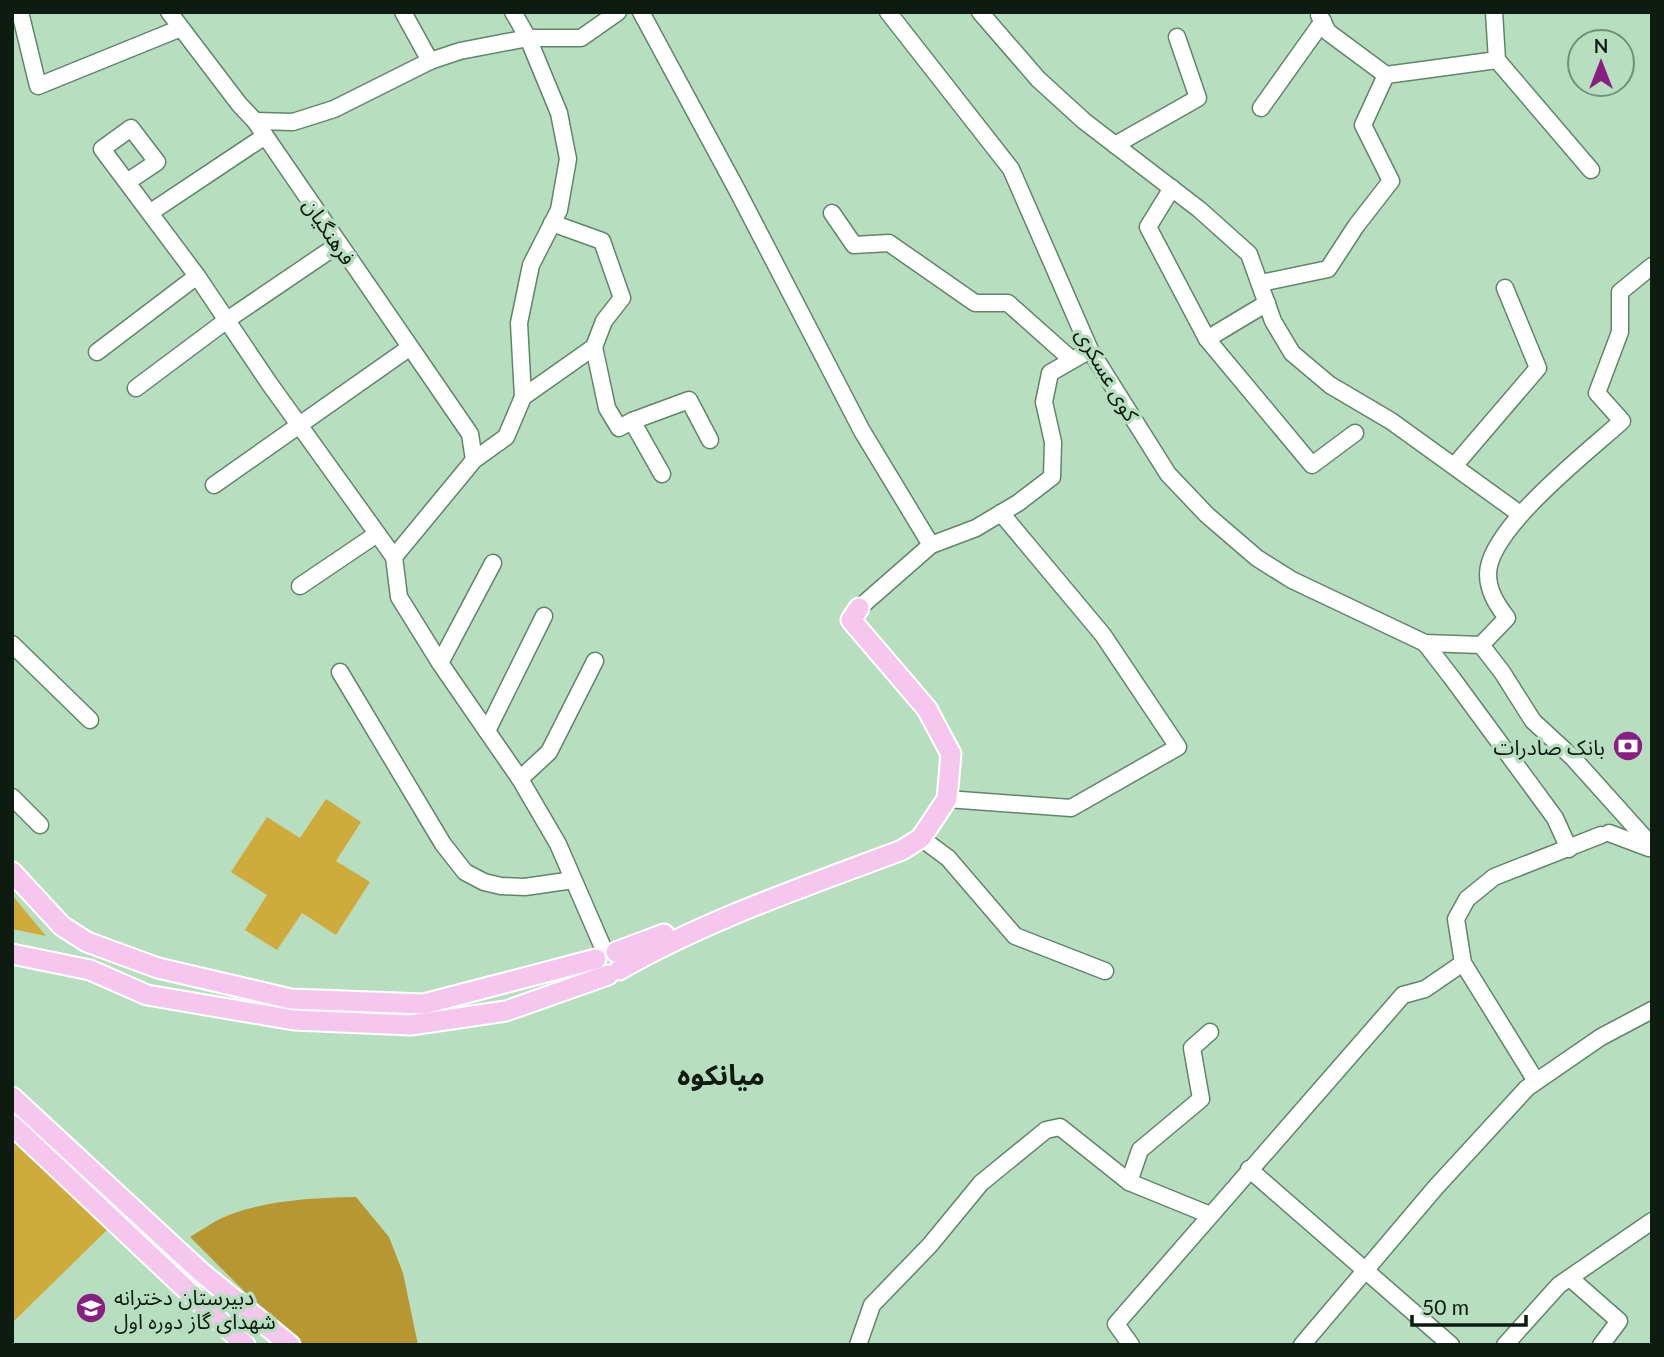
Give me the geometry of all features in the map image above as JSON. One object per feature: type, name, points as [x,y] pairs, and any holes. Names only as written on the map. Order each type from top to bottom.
[{"type":"main road","points":[[12,872],[62,926],[87,942],[158,968],[291,999],[424,1004],[657,949],[754,906],[902,850],[921,838],[947,799],[951,754],[927,709],[851,620],[859,608]]},
{"type":"main road","points":[[12,954],[90,970],[147,995],[294,1020],[411,1025],[506,1011],[609,961]]},
{"type":"main road","points":[[12,1097],[201,1272],[290,1345]]},
{"type":"main road","points":[[12,1125],[245,1345]]},
{"type":"street","points":[[20,12],[38,86],[181,28]]},
{"type":"street","name":"فرهنگیان","points":[[169,12],[255,121],[470,434],[474,460]]},
{"type":"street","points":[[403,12],[430,61]]},
{"type":"street","points":[[394,557],[474,460],[506,437],[523,397],[519,324],[531,265],[559,210],[568,159],[559,113],[528,38],[513,12]]},
{"type":"street","points":[[255,121],[293,122],[334,109],[430,61],[460,51],[528,38],[581,38],[618,12]]},
{"type":"street","points":[[640,12],[737,190],[862,431],[931,545]]},
{"type":"street","name":"کوی عسکری","points":[[888,12],[1011,169],[1090,350],[1168,474],[1206,515],[1257,558],[1292,580],[1424,643]]},
{"type":"street","points":[[980,12],[1038,79],[1084,121],[1200,210],[1249,254],[1273,321],[1292,353],[1330,385],[1391,421],[1520,514]]},
{"type":"street","points":[[1494,12],[1497,60],[1591,170]]},
{"type":"street","points":[[1320,17],[1328,33],[1387,75],[1497,60]]},
{"type":"street","points":[[1261,108],[1320,17]]},
{"type":"street","points":[[1115,145],[1198,98],[1177,37]]},
{"type":"street","points":[[1261,283],[1328,269],[1356,226],[1391,181],[1363,125],[1387,75]]},
{"type":"street","points":[[151,212],[265,136]]},
{"type":"street","points":[[127,182],[197,276],[394,557],[400,597],[440,663],[520,779],[558,845],[609,961]]},
{"type":"street","points":[[1172,188],[1148,227],[1207,339],[1312,465],[1355,433]]},
{"type":"street","points":[[832,213],[854,246],[889,243],[975,303],[1007,303],[1072,360]]},
{"type":"street","points":[[552,223],[602,241],[622,298],[604,321],[594,347],[607,408],[620,428],[689,400],[710,440]]},
{"type":"street","points":[[135,388],[227,320],[339,244]]},
{"type":"street","points":[[1424,643],[1481,645],[1507,618],[1494,602],[1488,573],[1497,545],[1520,514],[1622,421],[1597,393],[1620,332],[1620,292],[1652,265]]},
{"type":"street","points":[[97,352],[197,276]]},
{"type":"street","points":[[1455,465],[1538,368],[1505,288]]},
{"type":"street","points":[[1207,339],[1267,303]]},
{"type":"street","points":[[523,397],[594,347]]},
{"type":"street","points":[[214,485],[409,348]]},
{"type":"street","points":[[859,608],[931,545],[976,528],[1052,477],[1053,442],[1044,402],[1050,373],[1090,350]]},
{"type":"street","points":[[632,421],[662,474]]},
{"type":"street","points":[[947,799],[1071,807],[1178,747],[1103,635],[1001,513]]},
{"type":"street","points":[[300,586],[377,534]]},
{"type":"street","points":[[440,663],[493,563]]},
{"type":"street","points":[[487,731],[544,615]]},
{"type":"street","points":[[1424,643],[1555,818],[1569,849]]},
{"type":"street","points":[[12,644],[90,720]]},
{"type":"street","points":[[1481,645],[1533,721],[1573,758],[1652,848]]},
{"type":"street","points":[[520,779],[550,752],[595,661]]},
{"type":"street","points":[[340,672],[443,844],[466,872],[484,882],[501,886],[525,887],[573,880]]},
{"type":"street","points":[[12,797],[40,825]]},
{"type":"street","points":[[1536,1081],[1463,963],[1456,919],[1467,899],[1494,877],[1605,834],[1652,848]]},
{"type":"street","points":[[921,838],[948,858],[1015,936],[1105,971]]},
{"type":"street","points":[[1130,1345],[1116,1324],[1249,1169],[1403,995],[1424,989],[1463,963]]},
{"type":"street","points":[[1302,1345],[1436,1187],[1527,1088],[1601,1037],[1652,1010]]},
{"type":"street","points":[[1129,1182],[1140,1150],[1201,1099],[1192,1048],[1210,1032]]},
{"type":"street","points":[[858,1345],[872,1306],[930,1245],[981,1183],[1046,1130],[1060,1127],[1129,1182],[1210,1214]]},
{"type":"street","points":[[1249,1169],[1451,1345]]},
{"type":"street","points":[[1505,1345],[1559,1285],[1652,1221]]},
{"type":"street","points":[[1570,1278],[1619,1321],[1601,1345]]},
{"type":"shaded area","points":[[326,799],[361,822],[336,861],[370,882],[336,935],[302,913],[277,950],[245,930],[267,895],[231,872],[267,817],[300,838]]},
{"type":"shaded area","points":[[12,895],[46,936],[12,929]]},
{"type":"shaded area","points":[[12,1141],[107,1230],[12,1323]]},
{"type":"shaded area","points":[[356,1197],[389,1237],[403,1273],[418,1345],[298,1345],[190,1237],[222,1218],[254,1207],[305,1199]]},
{"type":"place","name":"بانک صادرات","points":[[1628,746]]},
{"type":"place","name":"دبیرستان دخترانه شهدای گاز دوره اول","points":[[91,1308]]},
{"type":"district","name":"میانکوه","points":[[721,1074]]}]
